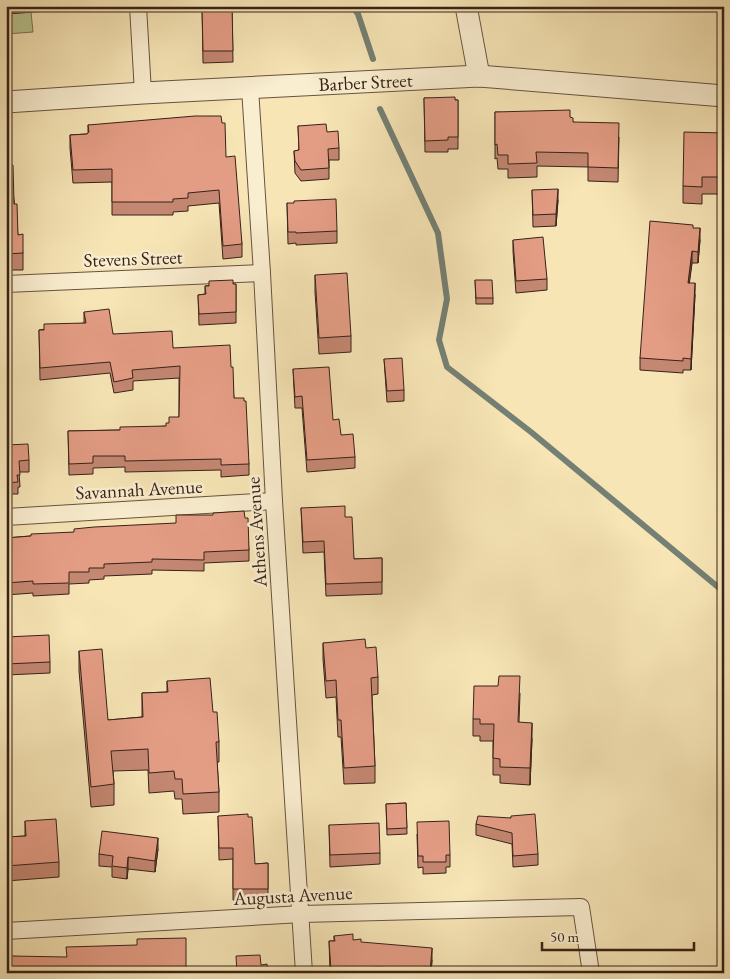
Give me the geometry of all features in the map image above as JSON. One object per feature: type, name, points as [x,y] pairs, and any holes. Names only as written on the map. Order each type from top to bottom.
[{"type":"street","points":[[138,6],[143,93]]},
{"type":"street","points":[[466,6],[478,76]]},
{"type":"street","name":"Barber Street","points":[[6,102],[478,76],[724,96]]},
{"type":"street","name":"Athens Avenue","points":[[250,88],[274,501],[302,914],[304,973]]},
{"type":"street","name":"Stevens Street","points":[[6,284],[262,273]]},
{"type":"street","name":"Savannah Avenue","points":[[6,517],[274,501]]},
{"type":"street","name":"Augusta Avenue","points":[[6,931],[302,914],[581,907],[591,973]]},
{"type":"green space","points":[[31,12],[33,32],[6,34],[6,14]]},
{"type":"building","points":[[202,6],[232,6],[233,51],[203,51]]},
{"type":"building","points":[[455,97],[455,100],[458,100],[458,137],[448,137],[448,140],[425,141],[424,98]]},
{"type":"building","points":[[570,110],[570,117],[573,118],[573,122],[619,123],[618,168],[588,167],[588,153],[536,152],[537,163],[508,164],[508,155],[498,155],[497,144],[495,145],[495,112]]},
{"type":"building","points":[[195,116],[221,116],[222,123],[225,123],[226,157],[235,156],[242,244],[223,246],[219,190],[188,193],[188,198],[173,199],[173,202],[112,202],[112,169],[73,170],[70,135],[87,134],[89,132],[88,125]]},
{"type":"building","points":[[326,124],[327,132],[338,131],[339,148],[328,149],[329,168],[301,170],[295,161],[294,151],[299,150],[298,126]]},
{"type":"building","points":[[684,132],[724,133],[724,168],[722,168],[721,177],[702,177],[702,187],[683,186]]},
{"type":"building","points":[[6,148],[9,148],[10,165],[13,165],[14,204],[17,204],[18,235],[23,234],[23,253],[6,254]]},
{"type":"building","points":[[558,189],[556,214],[533,215],[532,190]]},
{"type":"building","points":[[336,199],[337,231],[288,232],[287,203]]},
{"type":"building","points":[[650,221],[693,225],[693,228],[700,228],[698,252],[692,251],[688,283],[695,283],[691,359],[683,358],[683,361],[640,358]]},
{"type":"building","points":[[543,237],[547,279],[516,281],[513,240]]},
{"type":"building","points":[[347,273],[351,336],[319,338],[315,275]]},
{"type":"building","points":[[233,280],[233,284],[236,284],[236,312],[199,314],[198,295],[206,294],[205,286],[209,286],[209,281]]},
{"type":"building","points":[[475,280],[492,280],[493,298],[476,298]]},
{"type":"building","points":[[109,309],[113,334],[172,331],[173,348],[230,345],[234,398],[244,398],[244,401],[246,401],[249,464],[221,465],[221,459],[125,461],[125,456],[93,456],[93,463],[69,464],[68,431],[120,430],[120,427],[166,426],[166,423],[169,423],[169,417],[179,417],[180,366],[132,370],[133,378],[114,382],[110,362],[40,368],[39,330],[44,330],[44,324],[86,323],[84,312]]},
{"type":"building","points":[[402,358],[404,390],[387,391],[384,359]]},
{"type":"building","points":[[329,367],[333,420],[339,419],[341,435],[353,434],[355,457],[307,460],[302,396],[295,397],[293,369]]},
{"type":"building","points":[[28,444],[29,460],[19,461],[20,475],[17,475],[18,482],[6,483],[6,445]]},
{"type":"building","points":[[345,506],[345,517],[352,517],[354,559],[382,558],[382,582],[326,584],[324,541],[303,542],[301,508]]},
{"type":"building","points":[[244,511],[245,518],[248,518],[249,550],[204,552],[204,560],[152,559],[152,562],[104,564],[104,568],[89,568],[89,572],[69,572],[69,583],[33,584],[33,581],[6,583],[6,538],[31,536],[31,534],[74,532],[74,529],[94,527],[176,523],[176,515],[213,515],[213,513]]},
{"type":"building","points":[[49,635],[50,662],[6,664],[6,637]]},
{"type":"building","points":[[365,639],[366,648],[376,647],[378,677],[371,678],[375,766],[344,768],[341,720],[338,720],[336,680],[326,681],[323,643]]},
{"type":"building","points":[[102,649],[108,720],[143,717],[142,693],[168,692],[167,681],[210,678],[213,712],[217,712],[219,742],[216,742],[219,792],[183,794],[182,779],[175,779],[174,771],[149,773],[148,749],[111,751],[114,784],[91,787],[79,651]]},
{"type":"building","points":[[499,676],[520,676],[518,722],[532,723],[530,768],[500,767],[500,759],[493,758],[494,724],[480,724],[480,719],[473,719],[474,686],[498,686]]},
{"type":"building","points":[[406,803],[407,828],[387,829],[386,804]]},
{"type":"building","points":[[248,814],[248,817],[252,817],[255,864],[268,863],[268,889],[233,889],[233,848],[219,848],[218,816]]},
{"type":"building","points":[[535,814],[538,854],[513,856],[512,833],[476,824],[478,816],[511,818],[511,816]]},
{"type":"building","points":[[56,819],[59,862],[6,866],[6,837],[26,836],[25,821]]},
{"type":"building","points":[[449,821],[450,855],[446,855],[446,862],[423,862],[423,856],[418,856],[417,822]]},
{"type":"building","points":[[379,823],[380,853],[330,855],[329,825]]},
{"type":"building","points":[[102,831],[158,838],[155,861],[128,857],[127,868],[112,866],[113,856],[99,854]]},
{"type":"building","points":[[353,934],[353,940],[361,939],[361,942],[432,948],[430,973],[399,973],[399,969],[379,967],[331,970],[329,941],[335,941],[334,936]]},
{"type":"building","points":[[186,938],[186,973],[137,973],[137,968],[91,968],[91,973],[10,973],[11,956],[67,957],[66,947],[137,945],[137,939]]},
{"type":"building","points":[[260,955],[261,965],[267,964],[268,973],[237,973],[236,956]]},
{"type":"waterway","points":[[352,6],[358,14],[373,59]]},
{"type":"waterway","points":[[380,109],[438,233],[447,299],[439,340],[447,367],[531,432],[724,592]]}]
